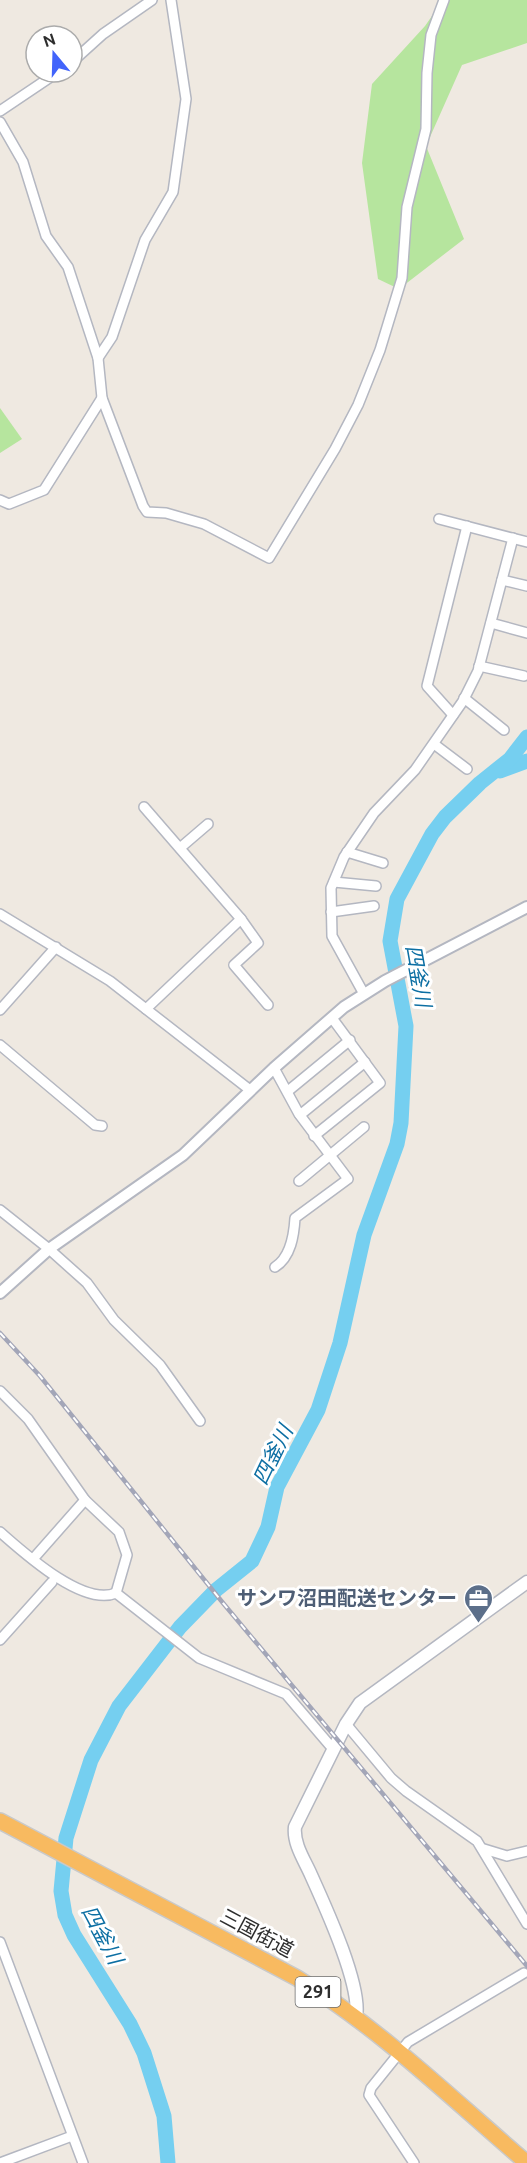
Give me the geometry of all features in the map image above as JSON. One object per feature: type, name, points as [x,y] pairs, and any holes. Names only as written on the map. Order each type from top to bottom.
[{"type":"highway","name":"三国街道","points":[[0,1821],[297,1978],[356,2017],[527,2163]]},
{"type":"main road","points":[[356,2017],[356,1995],[294,1834],[295,1827],[346,1724],[368,1695],[527,1582]]},
{"type":"street","points":[[84,51],[103,34],[152,0]]},
{"type":"street","points":[[98,358],[112,337],[145,240],[173,192],[186,99],[171,0]]},
{"type":"street","points":[[0,122],[23,162],[46,236],[68,267],[98,358],[102,398],[147,512],[166,513],[204,524],[269,558],[335,449],[358,405],[380,350],[402,278],[407,207],[426,129],[429,48],[444,0]]},
{"type":"street","points":[[0,111],[40,84]]},
{"type":"street","points":[[0,500],[9,504],[44,490],[102,398]]},
{"type":"street","points":[[439,519],[527,542]]},
{"type":"street","points":[[453,715],[427,686],[467,526]]},
{"type":"street","points":[[364,994],[332,936],[331,888],[347,852],[374,813],[415,770],[464,698],[479,666],[513,538]]},
{"type":"street","points":[[502,580],[527,586]]},
{"type":"street","points":[[491,623],[527,633]]},
{"type":"street","points":[[479,666],[524,676]]},
{"type":"street","points":[[464,698],[504,730]]},
{"type":"street","points":[[434,744],[466,769]]},
{"type":"street","points":[[144,807],[241,919],[258,943],[234,965],[268,1005]]},
{"type":"street","points":[[180,848],[208,824]]},
{"type":"street","points":[[347,852],[383,863]]},
{"type":"street","points":[[334,882],[376,886]]},
{"type":"street","points":[[331,912],[374,906]]},
{"type":"street","points":[[0,1293],[49,1249],[179,1157],[332,1017],[385,981],[527,907]]},
{"type":"street","points":[[0,914],[110,981],[250,1090]]},
{"type":"street","points":[[146,1009],[241,919]]},
{"type":"street","points":[[0,1010],[56,947]]},
{"type":"street","points":[[314,1136],[380,1083],[332,1017]]},
{"type":"street","points":[[288,1091],[350,1040]]},
{"type":"street","points":[[0,1045],[95,1125],[102,1126]]},
{"type":"street","points":[[300,1115],[365,1062]]},
{"type":"street","points":[[274,1068],[300,1115],[348,1179],[295,1218],[294,1237],[282,1263],[275,1267]]},
{"type":"street","points":[[299,1181],[364,1127]]},
{"type":"street","points":[[0,1210],[87,1283],[114,1320],[160,1365],[200,1421]]},
{"type":"street","points":[[0,1391],[28,1419],[84,1500],[118,1532],[127,1555],[116,1593]]},
{"type":"street","points":[[33,1559],[84,1500]]},
{"type":"street","points":[[0,1532],[33,1559],[92,1596],[108,1596],[116,1593]]},
{"type":"street","points":[[0,1640],[52,1582]]},
{"type":"street","points":[[116,1593],[199,1658],[286,1694],[333,1749]]},
{"type":"street","points":[[346,1724],[399,1785],[465,1831],[484,1849],[527,1924]]},
{"type":"street","points":[[484,1849],[507,1856],[527,1851]]},
{"type":"street","points":[[0,1942],[83,2163]]},
{"type":"street","points":[[414,2163],[369,2095],[376,2081],[408,2042],[524,1973]]},
{"type":"street","points":[[0,2163],[72,2136]]},
{"type":"green space","points":[[443,0],[527,0],[527,43],[462,65],[426,146],[464,239],[399,289],[378,279],[362,163],[372,84],[425,26]]},
{"type":"green space","points":[[0,408],[22,439],[0,453]]},
{"type":"waterway","name":"四釜川","points":[[168,2163],[164,2116],[144,2053],[130,2024],[74,1935],[65,1915],[61,1891],[66,1838],[91,1760],[119,1706],[180,1627],[216,1590],[252,1561],[268,1527],[277,1487],[318,1410],[340,1343],[364,1235],[397,1144],[401,1123],[406,1026],[390,941],[397,899],[432,834],[445,817],[480,783],[510,759],[527,737]]},
{"type":"waterway","points":[[500,771],[527,761]]},
{"type":"railway","points":[[0,1333],[40,1376],[223,1603],[527,1966]]},
{"type":"place","name":"サンワ沼田配送センター","points":[[478,1624]]}]
